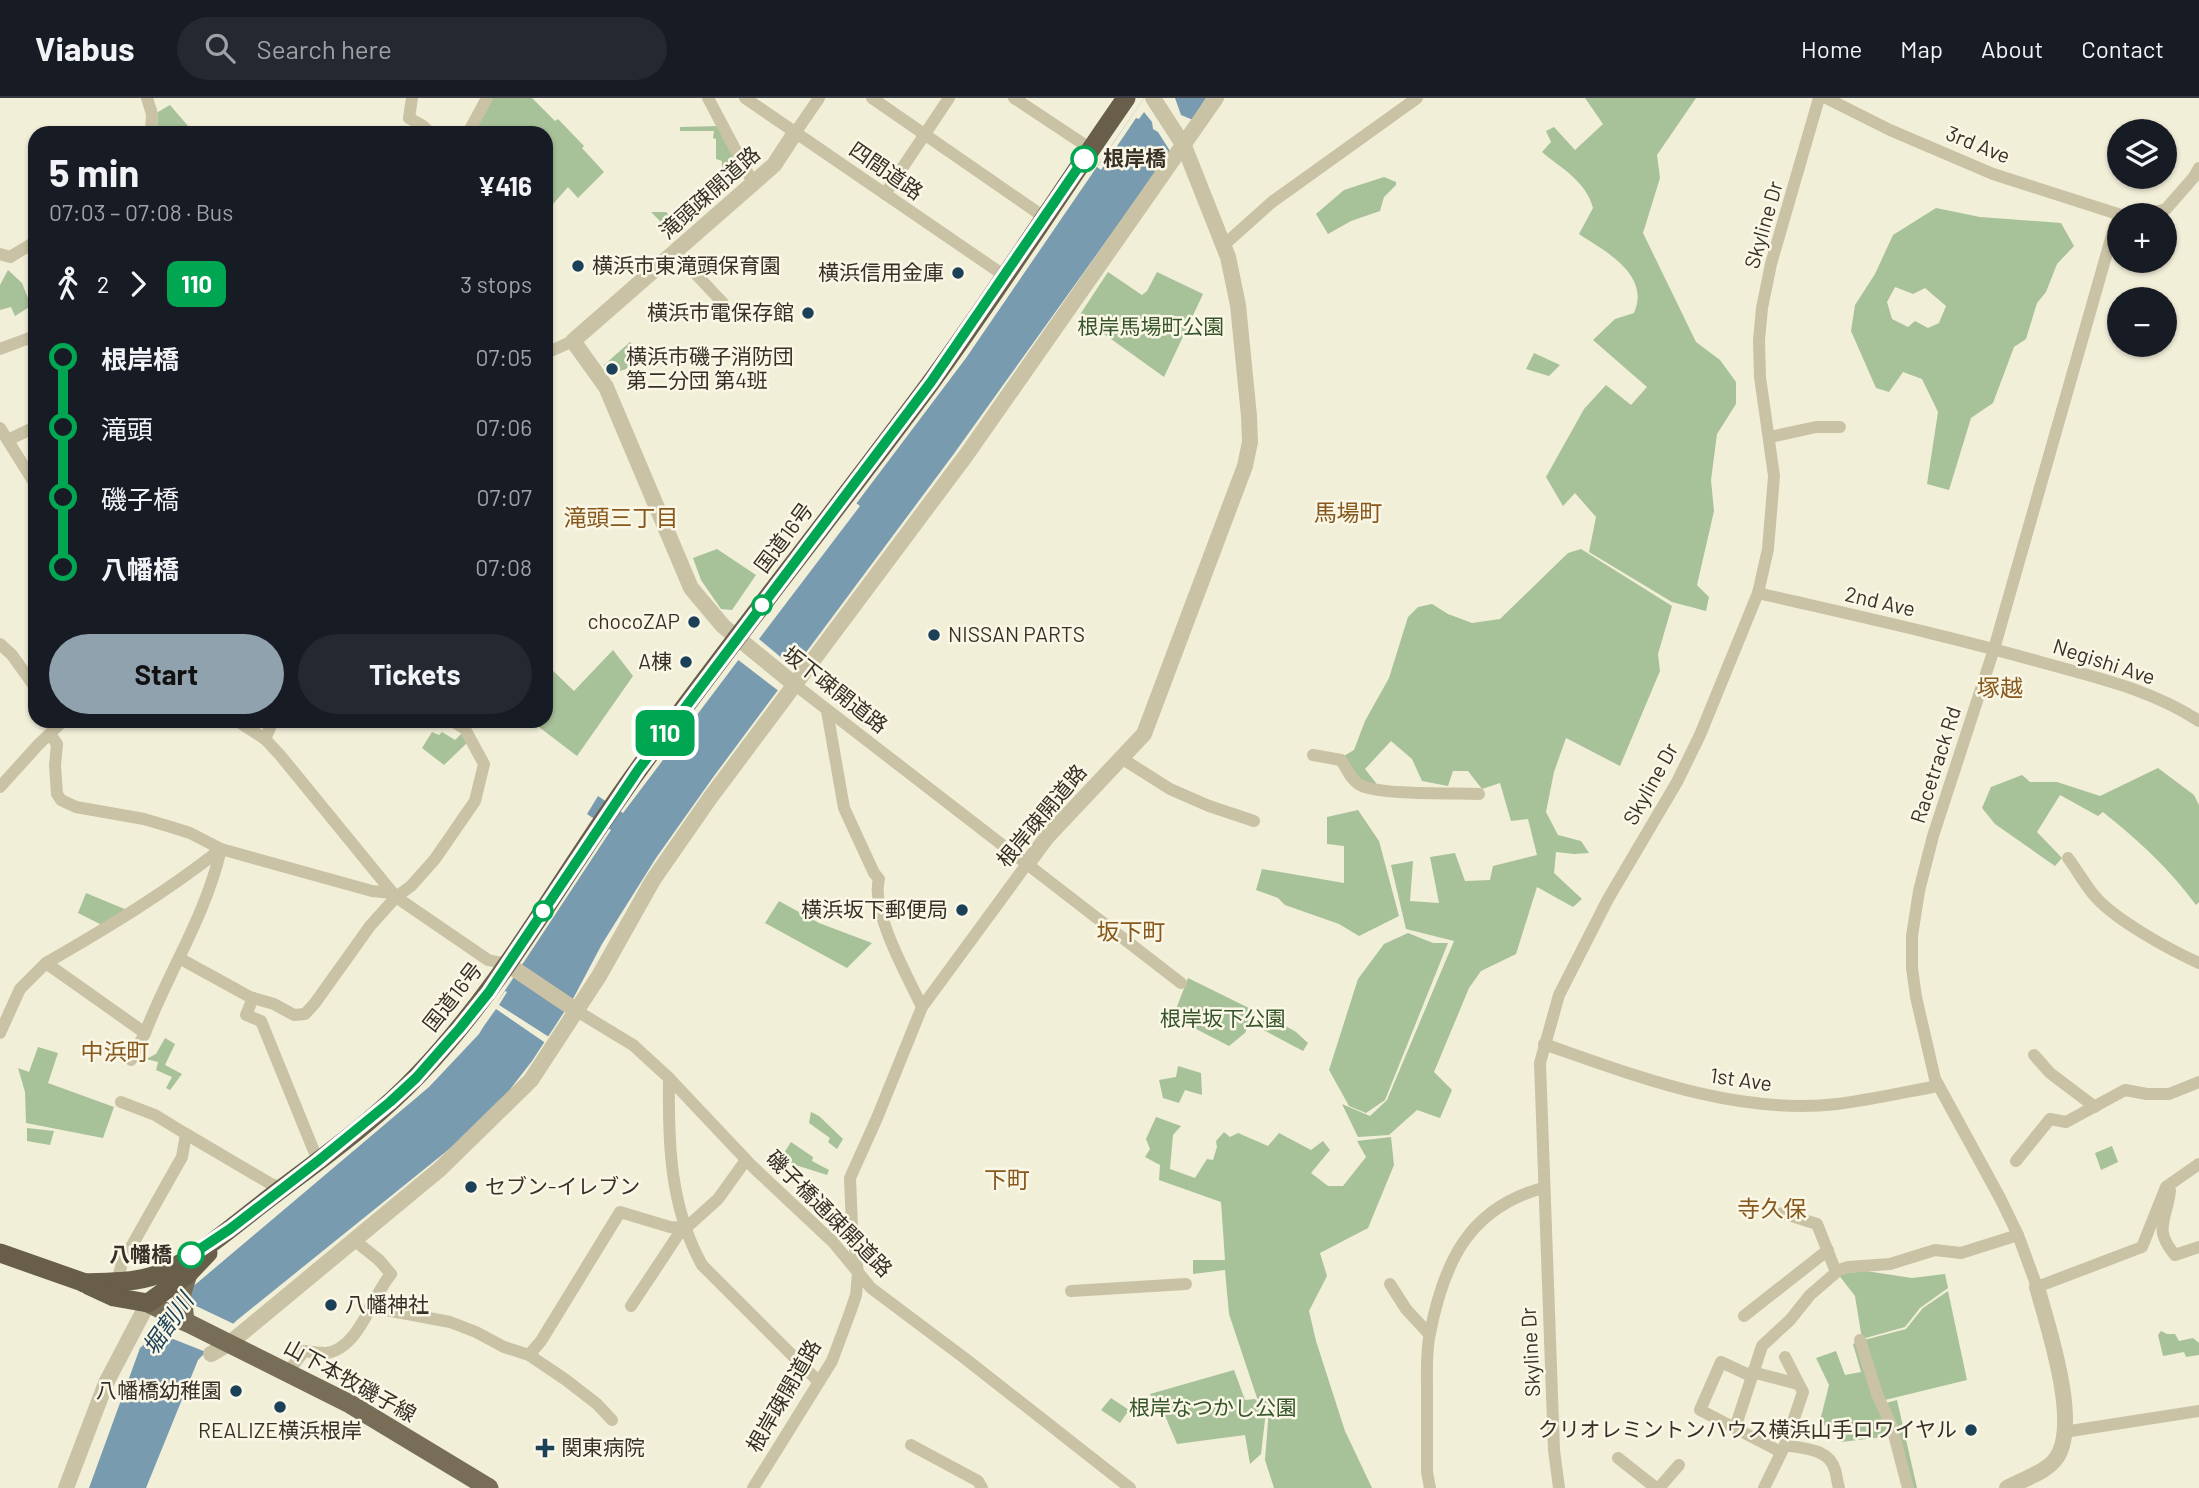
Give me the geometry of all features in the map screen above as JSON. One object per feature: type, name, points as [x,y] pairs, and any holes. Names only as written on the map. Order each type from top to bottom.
[{"type":"highway","name":"国道16号","points":[[115,1290],[170,1270],[230,1229],[318,1161],[416,1078],[513,968],[601,824],[638,770],[742,643],[931,382],[1126,98]]},
{"type":"highway","name":"国道16号","points":[[0,1253],[84,1283],[115,1290],[156,1307],[186,1282],[230,1229]]},
{"type":"main road","points":[[185,1322],[186,1282]]},
{"type":"main road","name":"山下本牧磯子線","points":[[156,1307],[220,1345],[288,1372],[350,1404],[489,1488]]},
{"type":"street","points":[[146,98],[152,114],[151,126]]},
{"type":"street","points":[[412,98],[410,118],[423,126]]},
{"type":"street","points":[[472,126],[486,98]]},
{"type":"street","points":[[708,98],[753,183]]},
{"type":"street","name":"四間道路","points":[[745,98],[1004,276]]},
{"type":"street","points":[[795,133],[819,98]]},
{"type":"street","points":[[872,98],[1044,217]]},
{"type":"street","points":[[885,194],[949,98]]},
{"type":"street","points":[[1014,98],[1091,149]]},
{"type":"street","name":"根岸疎開道路","points":[[753,1488],[832,1361],[851,1310],[856,1295],[858,1273],[850,1178],[922,1007],[1047,836],[1144,734],[1245,466],[1250,442],[1237,304],[1225,244],[1182,142],[1153,98]]},
{"type":"street","points":[[220,1345],[354,1240],[473,1139],[531,1080],[653,880],[710,798],[791,682],[967,454],[1182,142],[1216,98]]},
{"type":"street","points":[[1225,244],[1272,202],[1418,98]]},
{"type":"street","name":"Skyline Dr","points":[[1559,1488],[1554,1450],[1540,1063],[1559,995],[1608,899],[1677,782],[1700,735],[1758,593],[1768,549],[1774,476],[1760,377],[1762,308],[1771,264],[1819,98]]},
{"type":"street","name":"3rd Ave","points":[[1826,98],[1890,130],[1993,174],[2107,213]]},
{"type":"street","name":"滝頭疎開道路","points":[[553,349],[573,341],[676,252],[778,160],[795,133]]},
{"type":"street","points":[[2171,203],[2199,168]]},
{"type":"street","points":[[0,254],[10,257],[28,246]]},
{"type":"street","points":[[676,252],[723,303]]},
{"type":"street","name":"Racetrack Rd","points":[[2037,1287],[2018,1235],[1938,1086],[1929,1059],[1916,997],[1912,936],[1919,891],[1933,836],[1994,649],[2107,253]]},
{"type":"street","points":[[0,349],[28,339]]},
{"type":"street","name":"坂下疎開道路","points":[[573,341],[606,387],[691,588],[718,621],[827,711],[1181,983]]},
{"type":"street","points":[[1770,437],[1816,427],[1840,427]]},
{"type":"street","points":[[0,428],[28,473]]},
{"type":"street","points":[[8,440],[28,430]]},
{"type":"street","name":"2nd Ave","points":[[1758,593],[1994,649]]},
{"type":"street","points":[[0,644],[28,677]]},
{"type":"street","name":"Negishi Ave","points":[[1994,649],[2140,690],[2199,721]]},
{"type":"street","points":[[827,711],[844,808],[874,873],[880,879],[878,888],[887,935],[922,1007]]},
{"type":"street","points":[[0,787],[55,728]]},
{"type":"street","points":[[58,728],[56,777],[57,794],[61,800],[76,807],[174,827],[221,849],[394,895]]},
{"type":"street","points":[[248,728],[265,739],[394,895],[488,960],[513,968]]},
{"type":"street","points":[[265,739],[270,728]]},
{"type":"street","points":[[179,958],[253,998],[274,1004],[295,1015],[305,1014],[394,895],[411,886],[435,859],[475,801],[484,764],[463,728]]},
{"type":"street","points":[[1313,755],[1341,760],[1354,781],[1363,787],[1479,794]]},
{"type":"street","points":[[1121,758],[1170,789],[1254,821]]},
{"type":"street","points":[[131,1060],[214,881],[221,849]]},
{"type":"street","points":[[0,1033],[20,989],[46,963],[145,905],[221,849]]},
{"type":"street","points":[[2068,858],[2093,895],[2119,916],[2148,936],[2199,963]]},
{"type":"street","points":[[46,963],[145,1033]]},
{"type":"street","name":"磯子橋通疎開道路","points":[[513,968],[633,1045],[746,1160],[833,1242],[880,1296],[967,1360],[1130,1488]]},
{"type":"street","points":[[253,998],[246,1015],[261,1020],[318,1161]]},
{"type":"street","name":"1st Ave","points":[[1544,1044],[1671,1088],[1760,1104],[1836,1104],[1938,1086]]},
{"type":"street","points":[[2034,1055],[2050,1073],[2095,1107]]},
{"type":"street","points":[[669,1079],[670,1161],[679,1208],[702,1265],[819,1382]]},
{"type":"street","points":[[2016,1161],[2050,1119],[2066,1122],[2124,1090],[2169,1094],[2199,1082]]},
{"type":"street","points":[[121,1102],[155,1115],[282,1188]]},
{"type":"street","points":[[115,1290],[127,1253],[182,1157],[186,1134]]},
{"type":"street","points":[[631,1306],[678,1235],[718,1199],[746,1160]]},
{"type":"street","points":[[2007,1488],[2053,1463],[2072,1431],[2037,1287],[2142,1247],[2166,1187],[2199,1164]]},
{"type":"street","points":[[2171,1184],[2161,1232],[2164,1242],[2175,1255],[2199,1247]]},
{"type":"street","points":[[1430,1488],[1427,1472],[1429,1334],[1450,1264],[1473,1227],[1496,1207],[1520,1194],[1543,1188]]},
{"type":"street","points":[[529,1355],[541,1341],[620,1212],[670,1227],[687,1228]]},
{"type":"street","points":[[1782,1213],[1817,1224],[1836,1272]]},
{"type":"street","points":[[1735,1429],[1762,1346],[1790,1320],[1810,1294],[1836,1272],[1848,1267],[1890,1264],[1934,1250],[1961,1253],[2018,1235]]},
{"type":"street","points":[[288,1372],[304,1351],[329,1353],[354,1337],[380,1286],[391,1274],[379,1260],[354,1240]]},
{"type":"street","points":[[1744,1316],[1828,1250]]},
{"type":"street","points":[[1071,1291],[1186,1284]]},
{"type":"street","points":[[1390,1284],[1406,1309],[1429,1334]]},
{"type":"street","points":[[66,1488],[106,1383],[156,1307]]},
{"type":"street","points":[[370,1307],[450,1322],[504,1347],[529,1355],[597,1404],[612,1420]]},
{"type":"street","points":[[1860,1340],[1877,1394],[1892,1427],[1908,1488]]},
{"type":"street","points":[[1764,1488],[1783,1448],[1802,1392],[1785,1357]]},
{"type":"street","points":[[1798,1384],[1752,1374],[1721,1362],[1700,1410],[1735,1429],[1783,1448],[1821,1452],[1835,1468],[1839,1488]]},
{"type":"street","points":[[2072,1431],[2199,1411]]},
{"type":"street","points":[[911,1445],[978,1481],[982,1488]]},
{"type":"street","points":[[1618,1458],[1658,1488],[1679,1465]]},
{"type":"green space","points":[[493,98],[532,98],[555,121],[558,119],[604,172],[578,198],[568,187],[553,204],[553,126],[476,126]]},
{"type":"green space","points":[[1585,98],[1696,98],[1657,155],[1660,178],[1643,233],[1696,342],[1720,360],[1736,382],[1736,404],[1717,434],[1711,480],[1714,511],[1697,585],[1709,597],[1706,611],[1672,602],[1589,552],[1596,517],[1575,493],[1563,506],[1546,477],[1584,409],[1606,385],[1631,405],[1647,387],[1593,340],[1615,319],[1634,313],[1638,299],[1636,287],[1623,266],[1579,234],[1593,208],[1590,199],[1572,176],[1542,152],[1551,142],[1546,131],[1554,127],[1575,150],[1603,124]]},
{"type":"green space","points":[[170,105],[188,126],[157,126],[158,112]]},
{"type":"green space","points":[[720,126],[746,173],[731,186],[722,175],[722,161],[716,159],[714,131],[680,131],[680,127]]},
{"type":"green space","points":[[1384,177],[1396,182],[1396,185],[1384,197],[1380,211],[1351,221],[1328,234],[1316,214],[1344,190]]},
{"type":"green space","points":[[695,206],[702,212],[674,235],[651,212],[666,212],[671,217],[680,209],[685,214]]},
{"type":"green space","points":[[1936,208],[1980,217],[2061,223],[2074,246],[2057,264],[2046,292],[2037,303],[2026,339],[2014,347],[1993,403],[1971,418],[1949,490],[1927,484],[1938,412],[1922,379],[1903,372],[1889,392],[1876,388],[1851,331],[1855,305],[1875,274],[1893,235]],"holes":[[[1895,287],[1913,294],[1925,288],[1946,306],[1939,323],[1928,328],[1915,321],[1908,327],[1892,319],[1887,302]]]},
{"type":"green space","points":[[8,270],[22,283],[28,298],[28,308],[15,316],[11,307],[0,310],[0,285]]},
{"type":"green space","name":"根岸馬場町公園","points":[[1108,272],[1142,295],[1157,272],[1203,294],[1164,377],[1079,316]]},
{"type":"green space","points":[[630,342],[640,353],[626,369],[620,371],[616,362],[605,367],[604,365]]},
{"type":"green space","points":[[1534,353],[1560,365],[1549,376],[1526,369]]},
{"type":"green space","points":[[717,549],[756,575],[732,610],[721,609],[701,580],[693,558]]},
{"type":"green space","points":[[1581,549],[1672,606],[1658,654],[1660,671],[1620,766],[1566,738],[1554,772],[1546,812],[1558,835],[1581,841],[1589,853],[1556,852],[1554,873],[1582,899],[1573,907],[1537,887],[1516,954],[1481,971],[1469,988],[1434,1072],[1452,1090],[1440,1118],[1417,1110],[1389,1135],[1358,1137],[1342,1104],[1370,1116],[1387,1100],[1454,941],[1406,929],[1391,865],[1413,861],[1410,901],[1439,903],[1430,857],[1455,853],[1465,881],[1490,880],[1493,866],[1537,855],[1528,819],[1511,821],[1500,783],[1482,789],[1468,771],[1453,771],[1448,786],[1422,781],[1412,759],[1391,741],[1365,769],[1376,783],[1375,787],[1358,780],[1342,757],[1354,750],[1365,721],[1389,678],[1408,617],[1418,607],[1432,604],[1448,614],[1472,623],[1500,619],[1568,553]]},
{"type":"green space","points":[[613,650],[633,676],[577,756],[540,728],[553,728],[553,671],[574,691]]},
{"type":"green space","points":[[432,732],[439,735],[442,732],[455,740],[462,733],[467,743],[444,765],[422,748]]},
{"type":"green space","points":[[2158,768],[2194,795],[2199,805],[2199,902],[2196,905],[2152,855],[2103,812],[2098,816],[2060,795],[2037,832],[2062,858],[2055,866],[1995,824],[1982,808],[1991,787],[2022,775],[2030,782],[2057,782],[2100,796]]},
{"type":"green space","points":[[1358,810],[1379,841],[1399,916],[1359,936],[1339,924],[1285,905],[1278,898],[1256,890],[1262,869],[1344,883],[1344,846],[1327,844],[1327,817]]},
{"type":"green space","points":[[86,893],[127,910],[102,925],[78,913]]},
{"type":"green space","points":[[779,901],[819,923],[872,943],[847,968],[765,923]]},
{"type":"green space","points":[[1408,933],[1433,943],[1448,943],[1385,1100],[1366,1113],[1349,1106],[1329,1070],[1358,979],[1384,944]]},
{"type":"green space","name":"根岸坂下公園","points":[[1188,978],[1255,1011],[1245,1033],[1229,1046],[1173,1017]]},
{"type":"green space","points":[[1263,1013],[1296,1032],[1308,1043],[1303,1051],[1258,1027]]},
{"type":"green space","points":[[165,1038],[175,1044],[165,1065],[182,1074],[170,1090],[166,1088],[172,1077],[156,1070],[158,1062],[146,1059],[156,1054]]},
{"type":"green space","points":[[38,1047],[58,1053],[48,1083],[114,1107],[103,1138],[26,1123],[25,1092],[18,1068],[29,1072]]},
{"type":"green space","points":[[1178,1066],[1201,1073],[1202,1095],[1185,1090],[1179,1103],[1163,1098],[1159,1080],[1176,1077]]},
{"type":"green space","points":[[811,1112],[819,1116],[843,1139],[837,1149],[828,1142],[830,1138],[809,1123]]},
{"type":"green space","points":[[1156,1117],[1181,1126],[1173,1135],[1170,1169],[1195,1178],[1207,1159],[1213,1160],[1216,1141],[1224,1132],[1230,1137],[1238,1133],[1268,1146],[1279,1133],[1311,1150],[1323,1141],[1330,1150],[1311,1173],[1328,1186],[1343,1186],[1366,1157],[1357,1141],[1391,1137],[1394,1165],[1368,1228],[1320,1253],[1327,1276],[1309,1311],[1345,1431],[1372,1488],[1274,1488],[1265,1460],[1269,1409],[1257,1398],[1229,1314],[1225,1270],[1193,1274],[1193,1260],[1225,1260],[1221,1202],[1159,1180],[1160,1165],[1145,1157],[1150,1149],[1146,1139]]},
{"type":"green space","points":[[27,1128],[54,1131],[50,1145],[27,1141]]},
{"type":"green space","points":[[791,1142],[813,1157],[812,1161],[829,1170],[827,1175],[771,1159],[777,1150],[784,1153]]},
{"type":"green space","points":[[2112,1146],[2118,1162],[2101,1170],[2095,1153]]},
{"type":"green space","points":[[1866,1271],[1912,1278],[1945,1274],[1948,1288],[1920,1308],[1905,1327],[1862,1339],[1855,1296],[1838,1274]]},
{"type":"green space","points":[[1948,1291],[1967,1380],[1885,1400],[1864,1340],[1906,1329],[1923,1308]]},
{"type":"green space","points":[[2161,1331],[2175,1334],[2179,1341],[2193,1338],[2199,1343],[2199,1355],[2186,1357],[2184,1352],[2163,1356],[2158,1335]]},
{"type":"green space","points":[[1859,1341],[1892,1436],[1841,1442],[1841,1427],[1819,1425],[1829,1385],[1816,1358],[1836,1351],[1845,1375],[1861,1372],[1853,1344]]},
{"type":"green space","name":"根岸なつかし公園","points":[[1234,1370],[1245,1400],[1255,1399],[1266,1411],[1261,1454],[1250,1464],[1245,1435],[1177,1444],[1166,1418],[1150,1394]]},
{"type":"green space","points":[[1111,1398],[1129,1410],[1120,1423],[1101,1410]]},
{"type":"green space","points":[[1897,1400],[1917,1488],[1910,1488],[1886,1403]]},
{"type":"water","name":"堀割川","points":[[1144,98],[1206,98],[953,455],[656,858],[602,944],[574,997],[532,1061],[508,1092],[453,1146],[236,1321],[198,1360],[146,1488],[89,1488],[140,1348],[157,1333],[190,1289],[429,1087],[479,1034],[611,830],[587,814],[598,796],[623,813],[966,358]]},
{"type":"pier","name":"根岸橋","points":[[1144,98],[1175,98],[1181,115],[1193,120],[1170,151],[1144,112],[1139,119],[1136,118],[1101,170],[1097,167]]},
{"type":"pier","points":[[856,503],[860,506],[759,639],[796,670],[780,692],[737,659]]},
{"type":"pier","points":[[505,991],[507,992],[499,1005],[549,1037],[558,1022],[561,1024],[547,1044],[496,1009],[476,1037],[474,1036]]},
{"type":"pier","name":"八幡橋","points":[[191,1285],[194,1305],[234,1324],[206,1352],[153,1331]]},
{"type":"bus line","name":"110","points":[[191,1255],[230,1229],[390,1102],[416,1078],[460,1028],[489,992],[638,770],[931,382],[1084,159]]},
{"type":"place","name":"根岸橋","points":[[1084,159]]},
{"type":"place","name":"横浜市東滝頭保育園","points":[[578,266]]},
{"type":"place","name":"横浜信用金庫","points":[[958,273]]},
{"type":"place","name":"横浜市電保存館","points":[[808,313]]},
{"type":"place","name":"横浜市磯子消防団 第二分団 第4班","points":[[612,369]]},
{"type":"place","name":"chocoZAP","points":[[694,622]]},
{"type":"place","name":"NISSAN PARTS","points":[[934,635]]},
{"type":"place","name":"A棟","points":[[686,662]]},
{"type":"place","name":"横浜坂下郵便局","points":[[962,910]]},
{"type":"place","name":"セブン-イレブン","points":[[471,1187]]},
{"type":"place","name":"八幡橋","points":[[191,1255]]},
{"type":"place","name":"八幡神社","points":[[331,1305]]},
{"type":"place","name":"八幡橋幼稚園","points":[[236,1391]]},
{"type":"place","name":"REALIZE横浜根岸","points":[[280,1407]]},
{"type":"place","name":"クリオレミントンハウス横浜山手ロワイヤル","points":[[1971,1430]]},
{"type":"place","name":"関東病院","points":[[545,1448]]},
{"type":"district","name":"馬場町","points":[[1348,513]]},
{"type":"district","name":"滝頭三丁目","points":[[621,518]]},
{"type":"district","name":"塚越","points":[[2000,688]]},
{"type":"district","name":"坂下町","points":[[1131,932]]},
{"type":"district","name":"中浜町","points":[[115,1052]]},
{"type":"district","name":"下町","points":[[1007,1180]]},
{"type":"district","name":"寺久保","points":[[1772,1209]]}]
